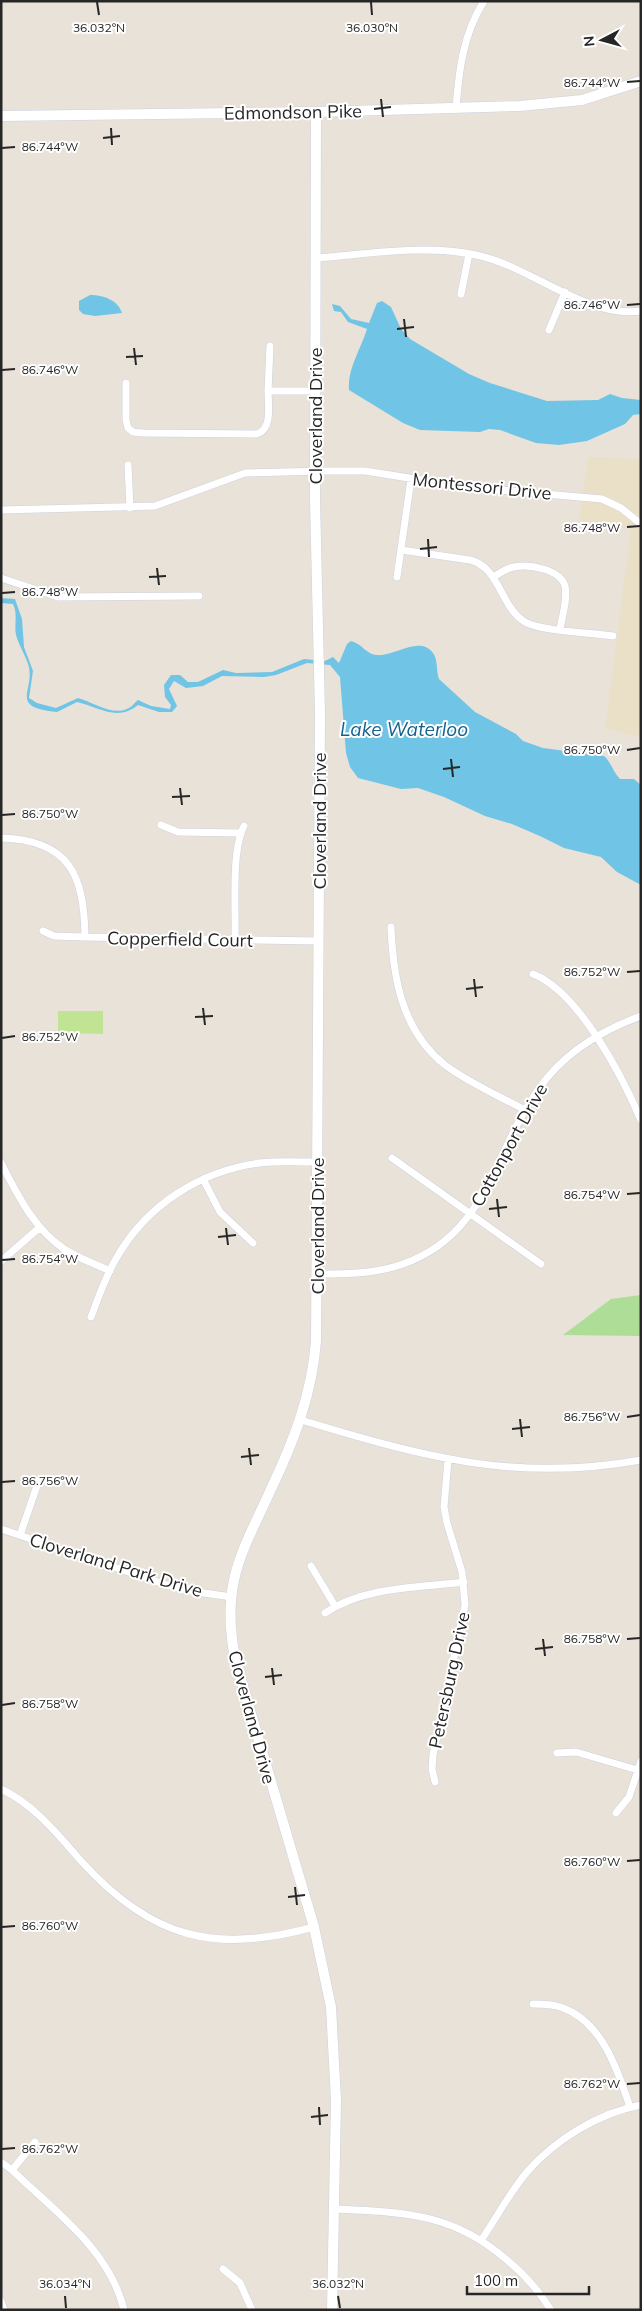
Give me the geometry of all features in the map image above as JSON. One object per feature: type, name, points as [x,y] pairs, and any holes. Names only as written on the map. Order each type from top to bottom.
[{"type":"main road","name":"Edmondson Pike","points":[[1,116],[316,112],[456,108],[568,102],[593,97],[641,81]]},
{"type":"main road","name":"Cloverland Drive","points":[[316,112],[316,471],[319,676],[316,1352],[309,1391],[301,1420],[243,1549],[237,1567],[232,1597],[231,1636],[236,1663],[314,1927],[327,1980],[335,2049],[332,2310]]},
{"type":"street","points":[[456,108],[462,55],[469,30],[484,1]]},
{"type":"street","points":[[316,258],[433,251],[469,254],[503,263],[602,309],[629,312],[641,311]]},
{"type":"street","points":[[461,294],[469,254]]},
{"type":"street","points":[[549,330],[565,292]]},
{"type":"street","points":[[126,383],[127,424],[133,432],[259,434],[267,426],[270,346]]},
{"type":"street","points":[[268,391],[316,391]]},
{"type":"street","points":[[128,464],[130,508]]},
{"type":"street","name":"Montessori Drive","points":[[1,510],[130,508],[166,504],[245,473],[365,472],[466,487],[602,499],[622,508],[641,524]]},
{"type":"street","points":[[397,577],[411,479]]},
{"type":"street","points":[[401,550],[473,561],[483,565],[493,577],[511,609],[521,619],[531,625],[612,636]]},
{"type":"street","points":[[493,577],[518,566],[550,570],[558,575],[565,590],[560,629]]},
{"type":"street","points":[[1,578],[58,597],[199,596]]},
{"type":"street","points":[[161,825],[178,832],[240,833]]},
{"type":"street","points":[[235,939],[237,855],[240,833],[244,826]]},
{"type":"street","points":[[1,838],[24,840],[46,846],[66,863],[76,876],[82,891],[85,906],[85,937]]},
{"type":"street","points":[[391,927],[393,962],[397,986],[405,1011],[418,1034],[437,1058],[452,1070],[525,1110]]},
{"type":"street","name":"Copperfield Court","points":[[43,932],[54,936],[318,941]]},
{"type":"street","points":[[533,974],[552,984],[597,1036],[641,1120]]},
{"type":"street","name":"Cottonport Drive","points":[[317,1274],[364,1272],[405,1263],[450,1237],[472,1214],[494,1175],[525,1110],[553,1070],[568,1055],[597,1036],[641,1016]]},
{"type":"street","points":[[392,1158],[541,1264]]},
{"type":"street","points":[[92,1317],[110,1271],[123,1247],[148,1217],[170,1198],[203,1179],[223,1171],[260,1163],[317,1162]]},
{"type":"street","points":[[1,1163],[39,1228],[66,1250],[110,1271]]},
{"type":"street","points":[[203,1179],[220,1212],[253,1243]]},
{"type":"street","points":[[1,1261],[39,1228]]},
{"type":"street","points":[[301,1420],[396,1449],[492,1467],[558,1469],[641,1460]]},
{"type":"street","name":"Petersburg Drive","points":[[435,1782],[432,1762],[463,1620],[464,1582],[460,1562],[445,1516],[444,1490],[448,1460]]},
{"type":"street","points":[[20,1535],[38,1480]]},
{"type":"street","name":"Cloverland Park Drive","points":[[1,1529],[167,1585],[190,1591],[232,1597]]},
{"type":"street","points":[[311,1566],[335,1606]]},
{"type":"street","points":[[326,1613],[335,1606],[372,1593],[464,1582]]},
{"type":"street","points":[[558,1753],[576,1752],[639,1770]]},
{"type":"street","points":[[616,1813],[629,1797],[641,1761]]},
{"type":"street","points":[[1,1789],[34,1810],[94,1875],[123,1902],[166,1926],[199,1937],[231,1941],[278,1936],[314,1927]]},
{"type":"street","points":[[533,2004],[564,2008],[577,2015],[589,2027],[613,2060],[630,2107]]},
{"type":"street","points":[[482,2239],[522,2178],[539,2160],[586,2126],[641,2104]]},
{"type":"street","points":[[12,2170],[35,2142]]},
{"type":"street","points":[[1,2162],[12,2170],[102,2261],[114,2279],[124,2310]]},
{"type":"street","points":[[334,2208],[383,2210],[415,2214],[452,2226],[482,2239],[527,2278],[551,2310]]},
{"type":"street","points":[[223,2269],[240,2283],[252,2310]]},
{"type":"street","points":[[1,2301],[4,2310]]},
{"type":"shaded area","points":[[588,457],[641,459],[641,737],[605,729],[631,529],[579,520]]},
{"type":"green space","points":[[58,1011],[103,1011],[103,1034],[58,1033]]},
{"type":"green space","points":[[641,1295],[641,1336],[563,1335],[611,1299]]},
{"type":"water","points":[[90,295],[109,299],[120,308],[122,313],[95,316],[83,314],[79,310],[79,301]]},
{"type":"water","points":[[382,301],[391,307],[401,329],[410,339],[469,374],[490,383],[547,401],[598,400],[610,394],[622,398],[641,400],[641,414],[633,415],[625,424],[587,441],[559,445],[536,443],[500,430],[489,429],[480,432],[420,430],[403,423],[349,390],[352,367],[367,329],[348,322],[341,312],[334,311],[332,304],[340,306],[351,319],[369,323],[377,303]]},
{"type":"water","name":"Lake Waterloo","points":[[1,598],[15,599],[22,619],[24,647],[33,671],[29,698],[37,703],[56,708],[78,698],[116,711],[129,708],[138,700],[151,706],[170,709],[171,705],[165,697],[164,685],[171,675],[180,675],[188,682],[198,682],[223,670],[236,673],[272,672],[304,659],[325,661],[333,657],[339,663],[347,644],[351,641],[359,644],[374,655],[384,655],[414,646],[427,648],[435,656],[439,679],[475,712],[516,734],[523,741],[543,748],[604,756],[620,779],[634,779],[641,785],[641,885],[617,872],[601,857],[564,848],[512,824],[485,816],[444,797],[418,788],[401,789],[358,778],[350,767],[346,753],[340,677],[330,665],[307,663],[276,675],[264,677],[222,676],[203,686],[186,688],[174,681],[169,689],[177,706],[172,712],[159,712],[138,705],[130,710],[115,713],[77,702],[57,712],[42,710],[33,706],[28,702],[27,697],[30,676],[29,667],[16,635],[16,615],[13,604],[1,603]]}]
